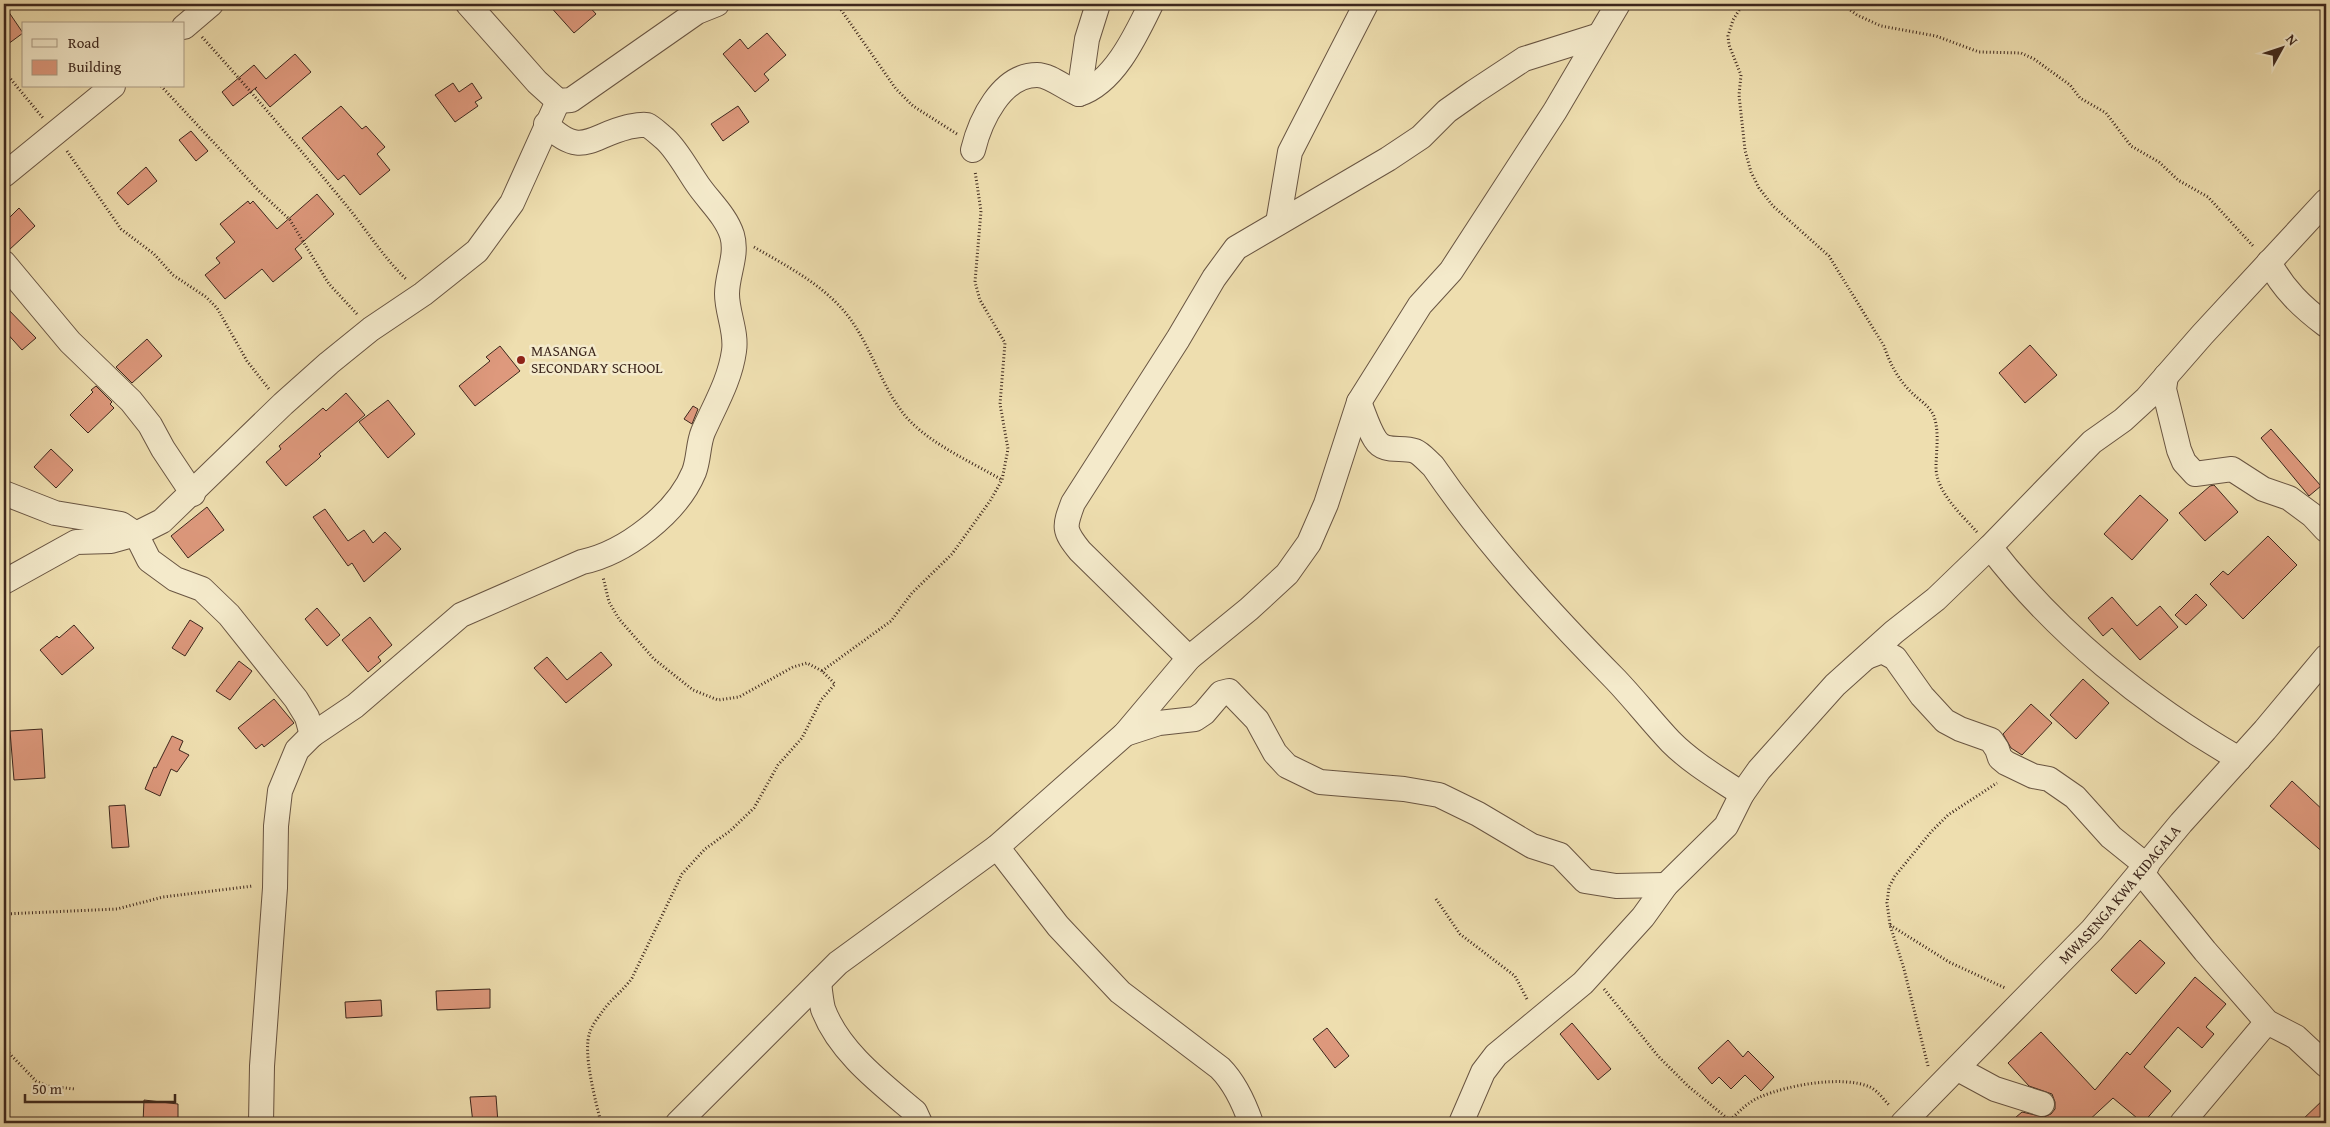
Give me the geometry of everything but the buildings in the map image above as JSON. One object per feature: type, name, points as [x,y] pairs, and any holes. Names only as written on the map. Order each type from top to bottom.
[{"type":"street","points":[[468,4],[537,82],[558,101],[571,100],[690,17],[717,4]]},
{"type":"street","points":[[1079,94],[1087,39],[1098,4]]},
{"type":"street","points":[[973,150],[977,134],[994,101],[1008,87],[1026,77],[1038,75],[1079,94],[1089,91],[1104,80],[1132,42],[1151,4]]},
{"type":"street","points":[[1278,223],[1290,152],[1366,4]]},
{"type":"street","points":[[682,1122],[838,963],[997,847],[1125,734],[1189,658],[1249,609],[1287,574],[1310,544],[1326,504],[1359,402],[1420,305],[1456,263],[1555,111],[1618,4]]},
{"type":"street","points":[[1189,658],[1080,551],[1067,535],[1066,522],[1073,503],[1178,339],[1214,278],[1236,248],[1388,159],[1421,137],[1447,111],[1524,59],[1598,36]]},
{"type":"street","points":[[4,175],[111,88]]},
{"type":"street","points":[[4,582],[76,542],[110,541],[136,534],[162,521],[193,494],[283,404],[371,329],[423,294],[477,251],[506,211],[527,171],[546,124],[558,101]]},
{"type":"street","points":[[261,1123],[262,1066],[275,888],[276,826],[280,791],[297,750],[312,735],[355,706],[461,615],[582,562],[598,559],[630,542],[656,522],[681,495],[694,472],[702,434],[729,376],[735,348],[727,297],[727,280],[735,254],[732,235],[724,218],[666,140],[647,126],[636,125],[623,128],[590,143],[572,143],[558,136],[546,124]]},
{"type":"street","points":[[1461,1123],[1483,1072],[1496,1055],[1592,974],[1633,928],[1666,885],[1726,826],[1742,794],[1759,770],[1836,685],[1936,599],[1990,547],[2092,442],[2123,420],[2147,398],[2326,201]]},
{"type":"street","points":[[2269,262],[2278,280],[2300,306],[2326,325]]},
{"type":"street","points":[[4,263],[70,342],[130,401],[150,425],[163,449],[193,494]]},
{"type":"street","points":[[2166,376],[2164,389],[2179,450],[2190,470],[2196,474],[2232,469],[2263,489],[2289,498],[2312,515],[2326,530]]},
{"type":"street","points":[[1359,402],[1375,441],[1388,449],[1405,448],[1422,456],[1433,466],[1508,564],[1559,622],[1639,704],[1672,743],[1699,766],[1742,794]]},
{"type":"street","points":[[4,493],[55,513],[121,524],[136,534],[149,560],[175,579],[202,590],[217,602],[296,699],[307,717],[312,735]]},
{"type":"street","points":[[1990,547],[2035,600],[2108,668],[2215,746],[2239,759]]},
{"type":"street","points":[[1869,656],[1882,651],[1895,658],[1928,703],[1945,721],[1960,729],[1991,740],[1998,749],[2000,758],[2020,771],[2049,779],[2075,797],[2144,869],[2205,951],[2267,1022],[2296,1037],[2326,1065]]},
{"type":"street","name":"MWASENGA KWA KIDAGALA","points":[[1906,1120],[2092,930],[2326,657]]},
{"type":"street","points":[[1125,734],[1159,723],[1195,718],[1204,713],[1221,693],[1229,691],[1257,720],[1275,753],[1287,766],[1320,782],[1404,789],[1439,795],[1478,814],[1532,846],[1560,855],[1585,880],[1616,886],[1666,885]]},
{"type":"street","points":[[296,699],[321,716],[338,716]]},
{"type":"street","points":[[997,847],[1058,926],[1120,992],[1220,1068],[1229,1077],[1245,1106],[1251,1123]]},
{"type":"street","points":[[1616,886],[1627,901],[1633,928]]},
{"type":"street","points":[[819,982],[823,1008],[843,1042],[860,1064],[915,1112],[920,1123]]},
{"type":"street","points":[[2182,1123],[2267,1022]]},
{"type":"street","points":[[1958,1069],[1995,1089],[2042,1104]]},
{"type":"path","points":[[822,671],[891,621],[912,593],[952,554],[990,501],[1002,480],[1008,449],[1000,404],[1005,343],[980,300],[976,282],[981,211],[973,150],[957,134],[913,106],[896,89],[837,4]]},
{"type":"path","points":[[1743,4],[1733,20],[1728,36],[1729,45],[1741,76],[1739,95],[1745,150],[1758,188],[1773,206],[1829,256],[1881,340],[1888,360],[1898,377],[1930,409],[1934,417],[1936,470],[1939,483],[1954,506],[1990,547]]},
{"type":"path","points":[[1842,4],[1857,15],[1881,26],[1936,36],[1979,52],[2021,52],[2034,59],[2070,85],[2080,98],[2106,113],[2131,146],[2159,162],[2178,180],[2208,197],[2269,262]]},
{"type":"path","points":[[198,13],[273,116],[365,228],[392,265],[423,294]]},
{"type":"path","points":[[4,71],[55,133],[121,229],[154,254],[173,275],[200,292],[217,308],[247,361],[283,404]]},
{"type":"path","points":[[163,88],[258,190],[290,220],[329,284],[371,329]]},
{"type":"path","points":[[732,235],[800,274],[835,302],[854,324],[900,410],[911,422],[948,448],[1002,480]]},
{"type":"path","points":[[598,559],[609,602],[619,619],[654,659],[693,690],[718,700],[739,697],[793,667],[807,663],[822,671],[835,684],[821,700],[802,738],[778,765],[754,808],[730,831],[705,849],[682,874],[632,978],[603,1010],[590,1032],[588,1048],[592,1082],[601,1123]]},
{"type":"path","points":[[1941,1086],[1929,1070],[1904,969],[1890,924],[1887,903],[1889,887],[1894,876],[1948,815],[2020,771]]},
{"type":"path","points":[[4,914],[118,909],[163,897],[256,886],[275,888]]},
{"type":"path","points":[[1436,900],[1460,934],[1502,965],[1519,983],[1528,1001],[1521,1034]]},
{"type":"path","points":[[1890,924],[1949,962],[1982,976],[2024,998]]},
{"type":"path","points":[[1592,974],[1658,1056],[1688,1086],[1732,1122],[1747,1104],[1761,1096],[1815,1083],[1837,1081],[1872,1088],[1895,1112],[1906,1120]]},
{"type":"path","points":[[4,1048],[36,1081],[47,1086],[75,1089]]},
{"type":"place","name":"MASANGA SECONDARY SCHOOL","points":[[521,360]]}]
